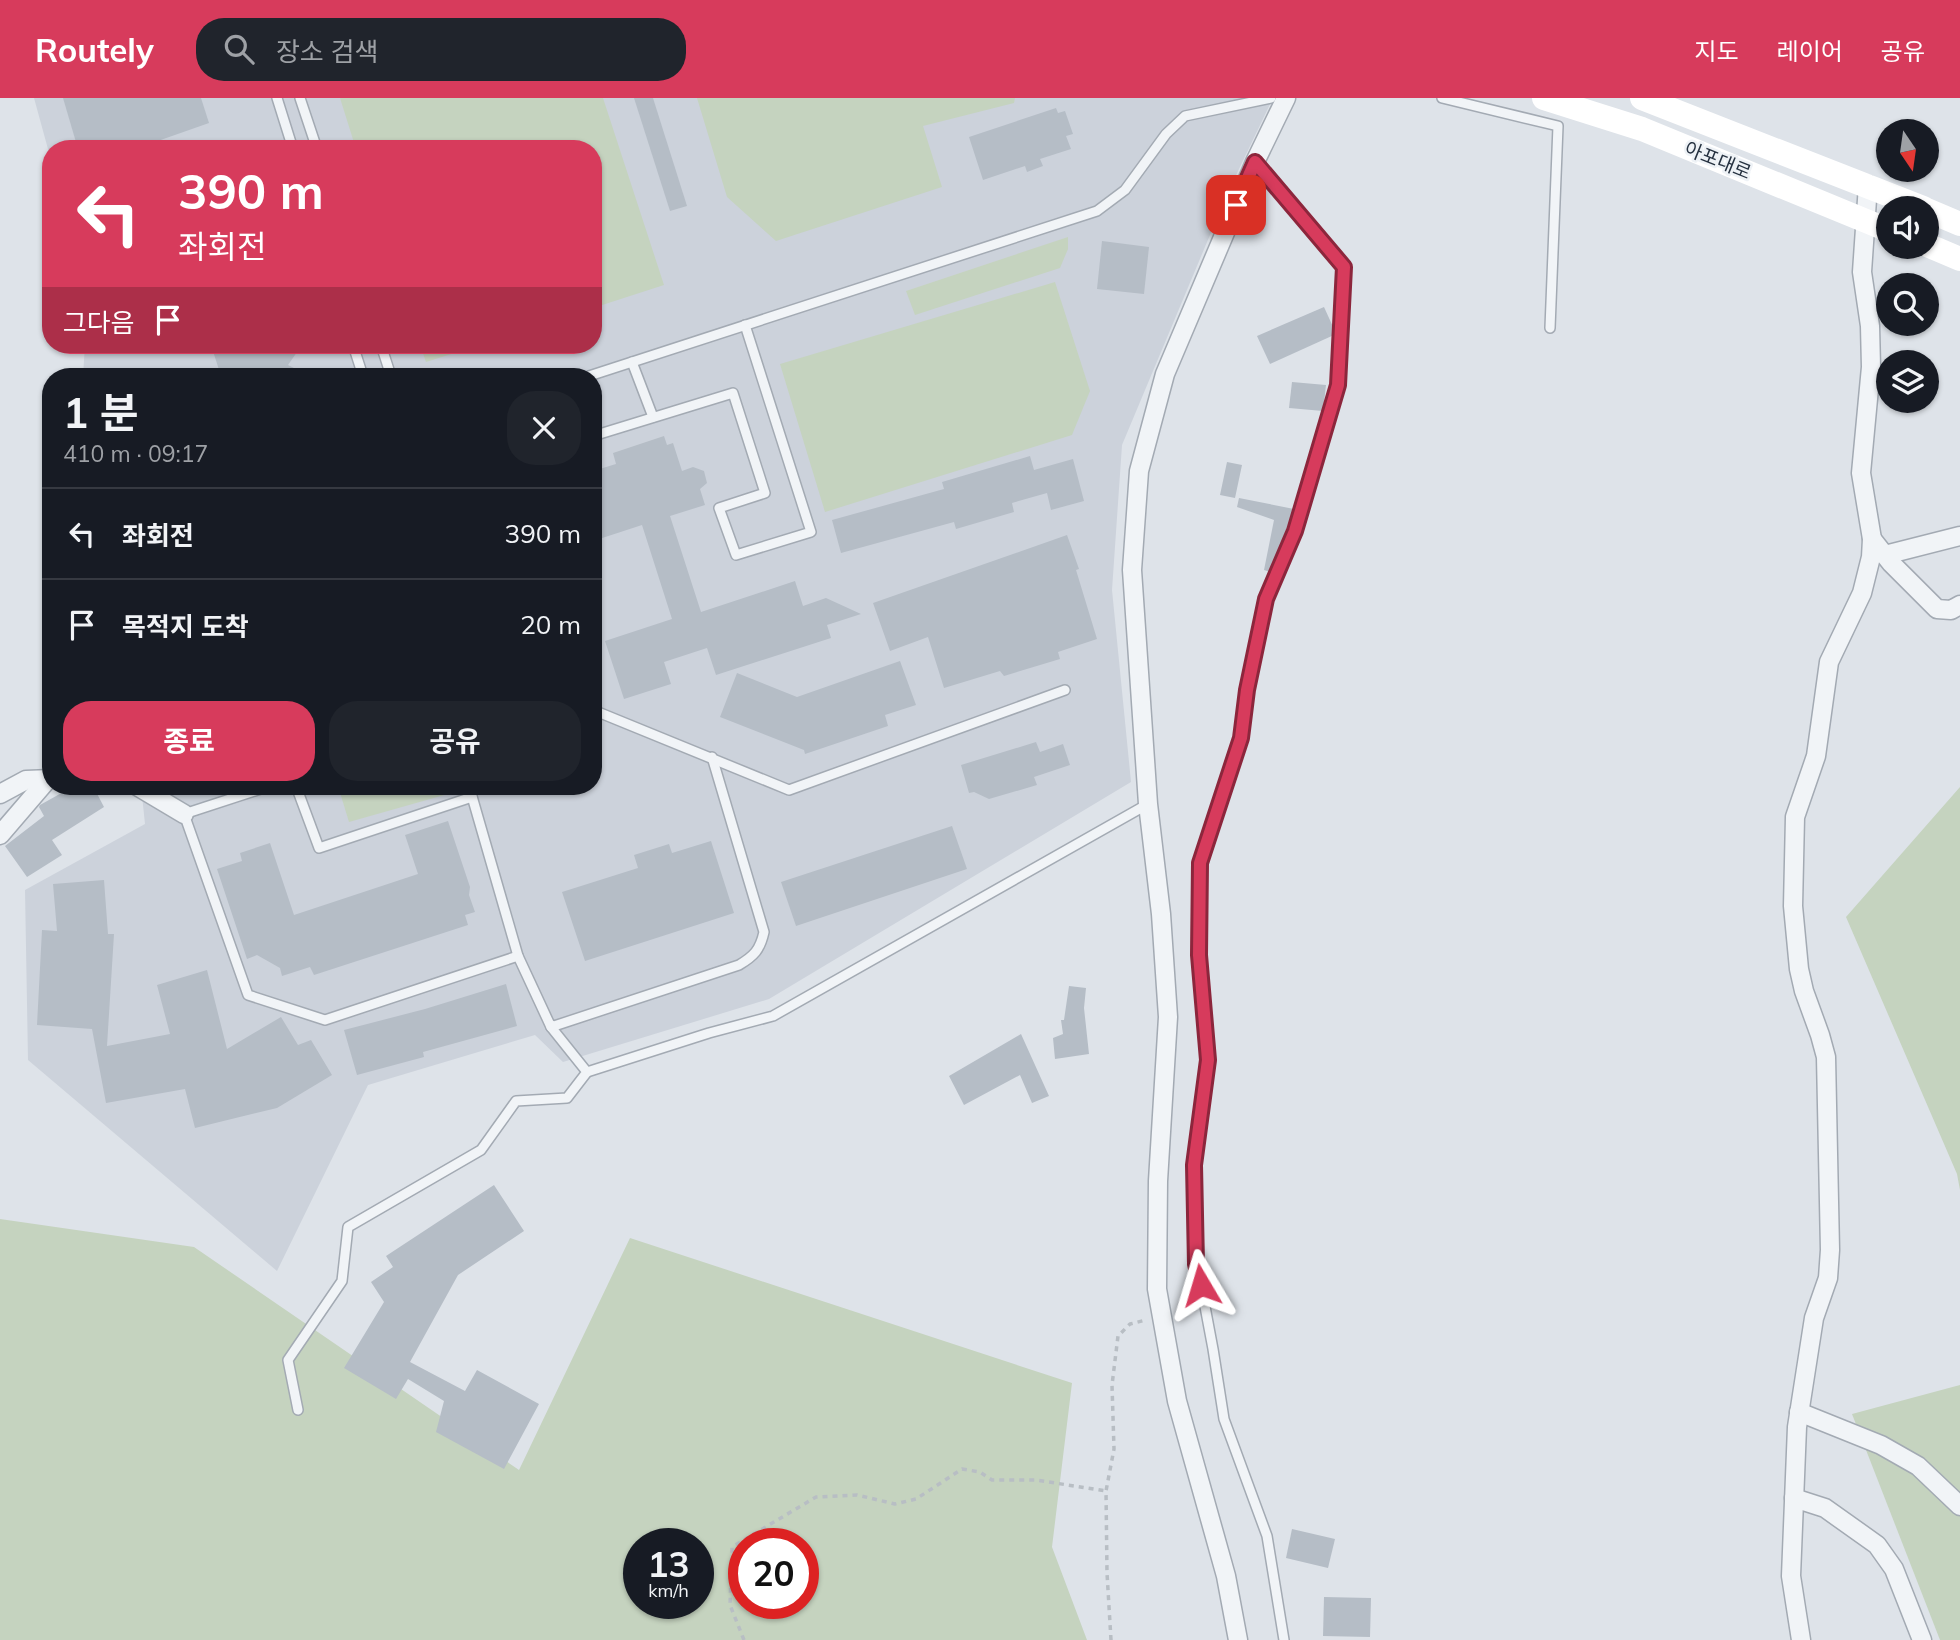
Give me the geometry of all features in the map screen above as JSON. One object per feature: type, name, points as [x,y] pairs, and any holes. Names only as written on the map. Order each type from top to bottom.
[{"type":"main road","name":"아포대로","points":[[1544,98],[1642,129],[1876,225]]},
{"type":"main road","name":"아포대로","points":[[1642,98],[1894,196]]},
{"type":"main road","name":"아포대로","points":[[1939,215],[1960,224]]},
{"type":"main road","points":[[1939,251],[1960,259]]},
{"type":"street","points":[[1238,1640],[1226,1576],[1177,1401],[1157,1289],[1158,1181],[1168,1017],[1161,914],[1148,804],[1132,570],[1139,471],[1165,374],[1255,162],[1286,98]]},
{"type":"street","points":[[1868,185],[1876,221]]},
{"type":"street","points":[[1801,1640],[1791,1576],[1799,1412],[1814,1318],[1828,1278],[1830,1250],[1826,1058],[1799,969],[1793,906],[1795,817],[1816,756],[1829,662],[1862,593],[1868,574],[1872,539],[1861,473],[1871,367],[1870,326],[1862,272],[1876,228]]},
{"type":"street","points":[[1885,555],[1960,536]]},
{"type":"street","points":[[1872,539],[1937,610],[1951,610],[1960,605]]},
{"type":"street","points":[[0,794],[26,780],[42,779]]},
{"type":"street","points":[[0,835],[42,787]]},
{"type":"street","points":[[152,795],[184,814]]},
{"type":"street","points":[[1799,1412],[1881,1445],[1918,1466],[1960,1506]]},
{"type":"street","points":[[1794,1498],[1825,1508],[1877,1545],[1894,1569],[1922,1640]]},
{"type":"lane","points":[[277,98],[290,140]]},
{"type":"lane","points":[[300,98],[314,140]]},
{"type":"lane","points":[[602,372],[1097,211],[1125,190],[1166,134],[1185,116],[1271,98]]},
{"type":"lane","points":[[1442,98],[1558,126],[1550,328]]},
{"type":"lane","points":[[1255,162],[1344,267],[1338,385],[1295,531],[1266,599],[1247,690],[1241,738],[1200,863],[1199,955],[1208,1060],[1194,1165],[1196,1264],[1224,1419],[1267,1536],[1284,1640]]},
{"type":"lane","points":[[602,433],[733,393],[765,492],[719,508],[736,555],[811,532],[745,325]]},
{"type":"lane","points":[[632,362],[653,417]]},
{"type":"lane","points":[[602,714],[789,790],[1065,690]]},
{"type":"lane","points":[[551,1027],[739,965],[755,956],[764,932],[712,757]]},
{"type":"lane","points":[[242,795],[184,814],[248,995],[324,1020],[519,957]]},
{"type":"lane","points":[[299,795],[319,848],[472,797],[519,957],[551,1027],[587,1072]]},
{"type":"lane","points":[[298,1410],[288,1360],[342,1281],[348,1227],[481,1150],[516,1101],[567,1098],[587,1072],[709,1033],[773,1016],[1148,804]]},
{"type":"path","points":[[1111,1640],[1106,1491],[1114,1449],[1112,1385],[1118,1336],[1130,1324],[1162,1316]]},
{"type":"path","points":[[744,1640],[730,1605],[732,1547],[816,1497],[857,1495],[895,1504],[916,1499],[962,1468],[979,1472],[992,1480],[1036,1480],[1106,1491]]},
{"type":"shaded area","points":[[34,98],[1273,98],[1228,192],[1122,445],[1112,590],[1131,782],[769,999],[563,1062],[535,1035],[368,1085],[277,1271],[28,1060],[25,890],[145,824],[142,795],[602,795],[602,368],[84,368],[84,354],[602,354],[602,140],[46,140]]},
{"type":"green space","points":[[340,98],[603,98],[664,285],[602,305],[602,140],[353,140]]},
{"type":"green space","points":[[697,98],[1015,98],[1014,103],[923,126],[942,187],[776,241],[727,197]]},
{"type":"green space","points":[[1068,237],[1068,249],[1060,268],[915,315],[906,291]]},
{"type":"green space","points":[[1055,282],[1090,391],[1072,435],[825,512],[780,364]]},
{"type":"green space","points":[[423,354],[451,354],[426,362]]},
{"type":"green space","points":[[1960,787],[1960,1190],[1957,1174],[1846,917]]},
{"type":"green space","points":[[341,795],[444,795],[349,822]]},
{"type":"green space","points":[[0,1219],[194,1247],[519,1470],[630,1238],[1072,1383],[1052,1547],[1087,1640],[0,1640]]},
{"type":"green space","points":[[1960,1385],[1960,1640],[1940,1640],[1852,1414]]},
{"type":"building","points":[[63,98],[201,98],[209,123],[161,140],[75,140]]},
{"type":"building","points":[[634,98],[653,98],[687,206],[670,211]]},
{"type":"building","points":[[1056,108],[1058,113],[1065,111],[1073,134],[1066,136],[1071,149],[1040,159],[1043,166],[1027,172],[1025,166],[983,180],[969,137]]},
{"type":"building","points":[[1102,241],[1149,247],[1144,294],[1097,289]]},
{"type":"building","points":[[1324,307],[1334,335],[1270,364],[1257,336]]},
{"type":"building","points":[[214,354],[296,354],[288,365],[294,368],[218,368]]},
{"type":"building","points":[[1292,382],[1326,385],[1323,411],[1289,408]]},
{"type":"building","points":[[664,436],[667,445],[673,443],[682,471],[693,467],[704,471],[707,483],[700,489],[705,505],[670,516],[701,612],[795,581],[803,606],[826,598],[861,614],[827,625],[831,638],[716,675],[707,648],[664,662],[671,684],[624,699],[605,641],[672,619],[642,525],[602,538],[602,468],[616,464],[613,453]]},
{"type":"building","points":[[1030,456],[1034,470],[1073,459],[1084,501],[1051,510],[1047,493],[1012,503],[1014,512],[956,529],[954,522],[841,553],[832,520],[944,489],[942,482]]},
{"type":"building","points":[[1227,462],[1242,465],[1235,498],[1220,495]]},
{"type":"building","points":[[1239,498],[1294,509],[1270,572],[1264,570],[1274,520],[1237,507]]},
{"type":"building","points":[[1067,535],[1079,569],[1076,570],[1097,639],[1058,652],[1060,659],[1004,676],[1000,671],[944,688],[928,637],[890,651],[873,603]]},
{"type":"building","points":[[900,661],[916,705],[885,715],[888,726],[805,754],[804,750],[720,717],[737,673],[797,697]]},
{"type":"building","points":[[1036,742],[1040,752],[1063,744],[1070,765],[1034,777],[1037,785],[989,799],[974,792],[969,793],[961,765]]},
{"type":"building","points":[[58,795],[98,795],[104,807],[52,840],[62,855],[27,877],[5,846],[44,816],[40,805]]},
{"type":"building","points":[[448,821],[470,887],[469,895],[475,912],[465,915],[468,925],[314,975],[310,967],[282,976],[280,968],[257,955],[247,959],[217,869],[242,861],[240,853],[270,843],[294,915],[418,874],[405,835]]},
{"type":"building","points":[[952,826],[967,869],[796,926],[781,882]]},
{"type":"building","points":[[711,841],[734,913],[585,961],[562,892],[638,868],[634,855],[669,844],[672,853]]},
{"type":"building","points":[[104,880],[108,934],[114,934],[107,1046],[170,1034],[157,985],[207,970],[227,1049],[281,1017],[298,1045],[311,1040],[332,1075],[277,1108],[195,1128],[185,1089],[106,1103],[92,1029],[37,1025],[42,930],[57,931],[53,884]]},
{"type":"building","points":[[506,984],[517,1026],[423,1052],[424,1057],[357,1075],[344,1030]]},
{"type":"building","points":[[1069,986],[1086,988],[1084,1008],[1089,1054],[1055,1059],[1053,1038],[1063,1034],[1061,1020],[1064,1020]]},
{"type":"building","points":[[1021,1034],[1049,1096],[1032,1103],[1020,1075],[964,1105],[949,1076]]},
{"type":"building","points":[[494,1185],[524,1231],[458,1275],[410,1362],[465,1391],[477,1370],[539,1404],[504,1469],[436,1432],[444,1401],[408,1379],[396,1399],[344,1368],[384,1302],[371,1282],[393,1267],[386,1256]]},
{"type":"building","points":[[1292,1529],[1335,1539],[1328,1568],[1286,1558]]},
{"type":"building","points":[[1324,1597],[1371,1598],[1370,1637],[1323,1636]]},
{"type":"route","points":[[1201,1285],[1196,1264],[1194,1165],[1208,1060],[1199,955],[1200,863],[1241,738],[1247,690],[1266,599],[1295,531],[1338,385],[1344,267],[1255,162],[1236,205]]}]
